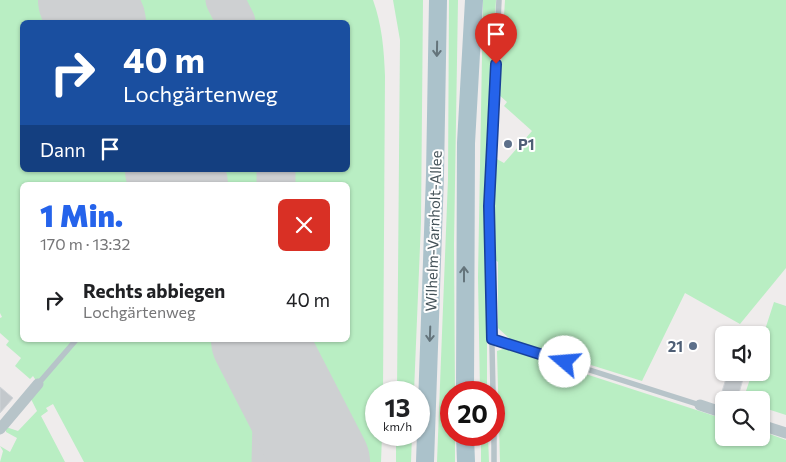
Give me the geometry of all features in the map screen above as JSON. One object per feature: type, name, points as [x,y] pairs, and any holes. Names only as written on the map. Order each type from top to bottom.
[{"type":"main road","name":"Wilhelm-Varnholt-Allee","points":[[425,462],[435,185],[438,0]]},
{"type":"main road","name":"Wilhelm-Varnholt-Allee","points":[[465,381],[466,130],[474,0]]},
{"type":"main road","points":[[466,446],[466,462]]},
{"type":"street","points":[[0,429],[38,384]]},
{"type":"street","points":[[700,405],[715,410]]},
{"type":"street","points":[[770,428],[786,433]]},
{"type":"lane","points":[[493,381],[489,206],[499,0]]},
{"type":"lane","points":[[492,339],[700,405]]},
{"type":"lane","points":[[38,384],[74,342]]},
{"type":"lane","points":[[494,446],[494,462]]},
{"type":"green space","points":[[0,0],[56,0],[67,20],[20,20],[20,172],[144,172],[149,182],[20,182],[20,342],[230,342],[257,394],[260,462],[84,462],[53,404],[46,408],[48,411],[41,416],[65,462],[0,462],[3,451],[0,446],[10,452],[17,438],[6,432],[6,427],[18,431],[37,411],[31,399],[41,388],[33,376],[30,379],[15,366],[21,358],[6,345],[9,341],[0,333],[0,318],[2,317],[0,313]]},
{"type":"green space","points":[[117,0],[212,0],[223,20],[127,20]]},
{"type":"green space","points":[[238,0],[373,0],[376,9],[382,37],[385,76],[383,381],[365,381],[365,446],[382,446],[381,462],[352,462],[292,342],[350,342],[350,182],[287,182],[287,172],[350,172],[350,20],[248,20]]},
{"type":"green space","points":[[393,0],[423,0],[421,222],[414,381],[397,381],[400,40]]},
{"type":"green space","points":[[449,0],[458,0],[454,244],[455,381],[440,381],[448,179]]},
{"type":"green space","points":[[483,0],[496,0],[487,138],[487,381],[480,381],[478,277]]},
{"type":"green space","points":[[505,0],[786,0],[786,268],[740,324],[685,293],[642,381],[511,340],[498,328],[498,262],[493,258],[495,158],[504,163],[532,131],[504,106],[507,102],[499,95]]},
{"type":"green space","points":[[205,172],[265,172],[265,182],[210,182]]},
{"type":"green space","points":[[774,302],[786,306],[786,415],[770,410],[770,391],[746,391],[749,381],[770,381],[770,326],[766,326]]},
{"type":"green space","points":[[506,348],[715,416],[715,446],[770,446],[770,434],[786,440],[786,462],[500,462],[500,446],[505,446],[505,381],[498,381],[497,351]]},
{"type":"green space","points":[[440,385],[440,446],[455,446],[455,462],[437,462]]},
{"type":"green space","points":[[396,446],[412,446],[411,462],[396,462]]},
{"type":"green space","points":[[481,446],[488,446],[489,462],[481,462]]},
{"type":"building","points":[[725,381],[742,381],[740,391],[722,391]]},
{"type":"building","points":[[0,387],[13,398],[0,413]]},
{"type":"taxiway","points":[[225,0],[235,20]]},
{"type":"taxiway","points":[[276,172],[276,182]]},
{"type":"taxiway","points":[[271,462],[274,342]]},
{"type":"runway","points":[[86,0],[97,20]]},
{"type":"runway","points":[[174,172],[179,182]]},
{"type":"runway","points":[[260,342],[322,462]]},
{"type":"place","name":"P1","points":[[508,144]]},
{"type":"place","name":"21","points":[[693,346]]},
{"type":"route","points":[[496,64],[489,206],[492,339],[565,362]]}]
